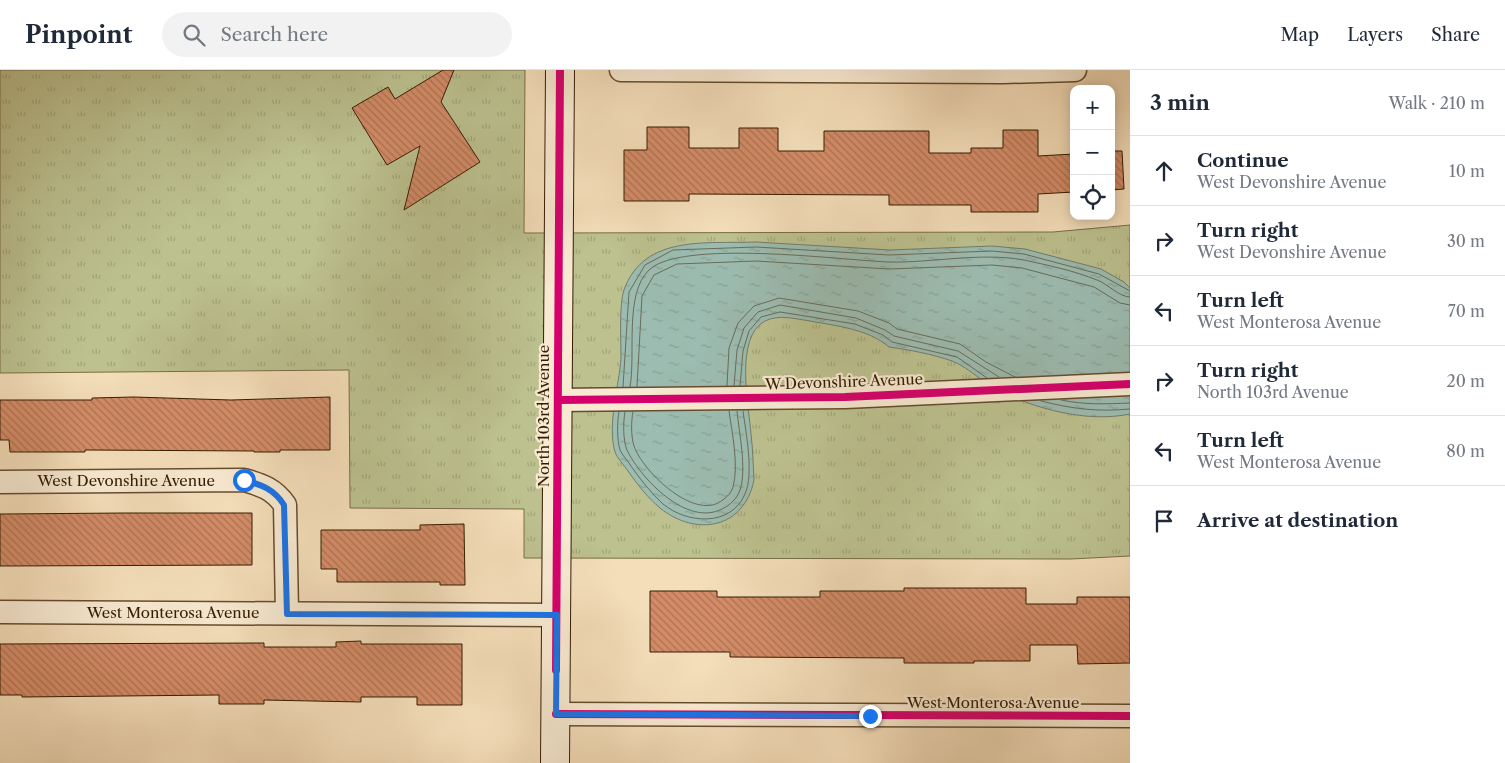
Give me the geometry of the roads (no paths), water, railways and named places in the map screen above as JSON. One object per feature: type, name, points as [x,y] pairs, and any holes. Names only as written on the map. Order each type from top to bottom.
[{"type":"street","name":"North 103rd Avenue","points":[[555,763],[560,70]]},
{"type":"street","points":[[621,70],[1075,70]]},
{"type":"street","name":"W Devonshire Avenue","points":[[558,400],[845,397],[1130,384]]},
{"type":"street","name":"West Devonshire Avenue","points":[[0,482],[244,480],[265,486],[277,494],[284,505],[287,614]]},
{"type":"street","name":"West Monterosa Avenue","points":[[0,612],[557,615]]},
{"type":"street","name":"West Monterosa Avenue","points":[[556,714],[1130,716]]},
{"type":"water","points":[[756,242],[890,250],[992,246],[1025,249],[1101,269],[1124,282],[1130,288],[1130,414],[1097,417],[1045,408],[997,390],[952,361],[921,352],[889,347],[872,336],[841,327],[787,318],[770,319],[755,329],[749,342],[746,357],[746,391],[754,480],[749,496],[740,509],[729,518],[717,523],[703,525],[688,523],[674,517],[660,508],[647,495],[615,452],[612,430],[621,358],[622,296],[633,272],[646,259],[662,251],[698,243]]}]
